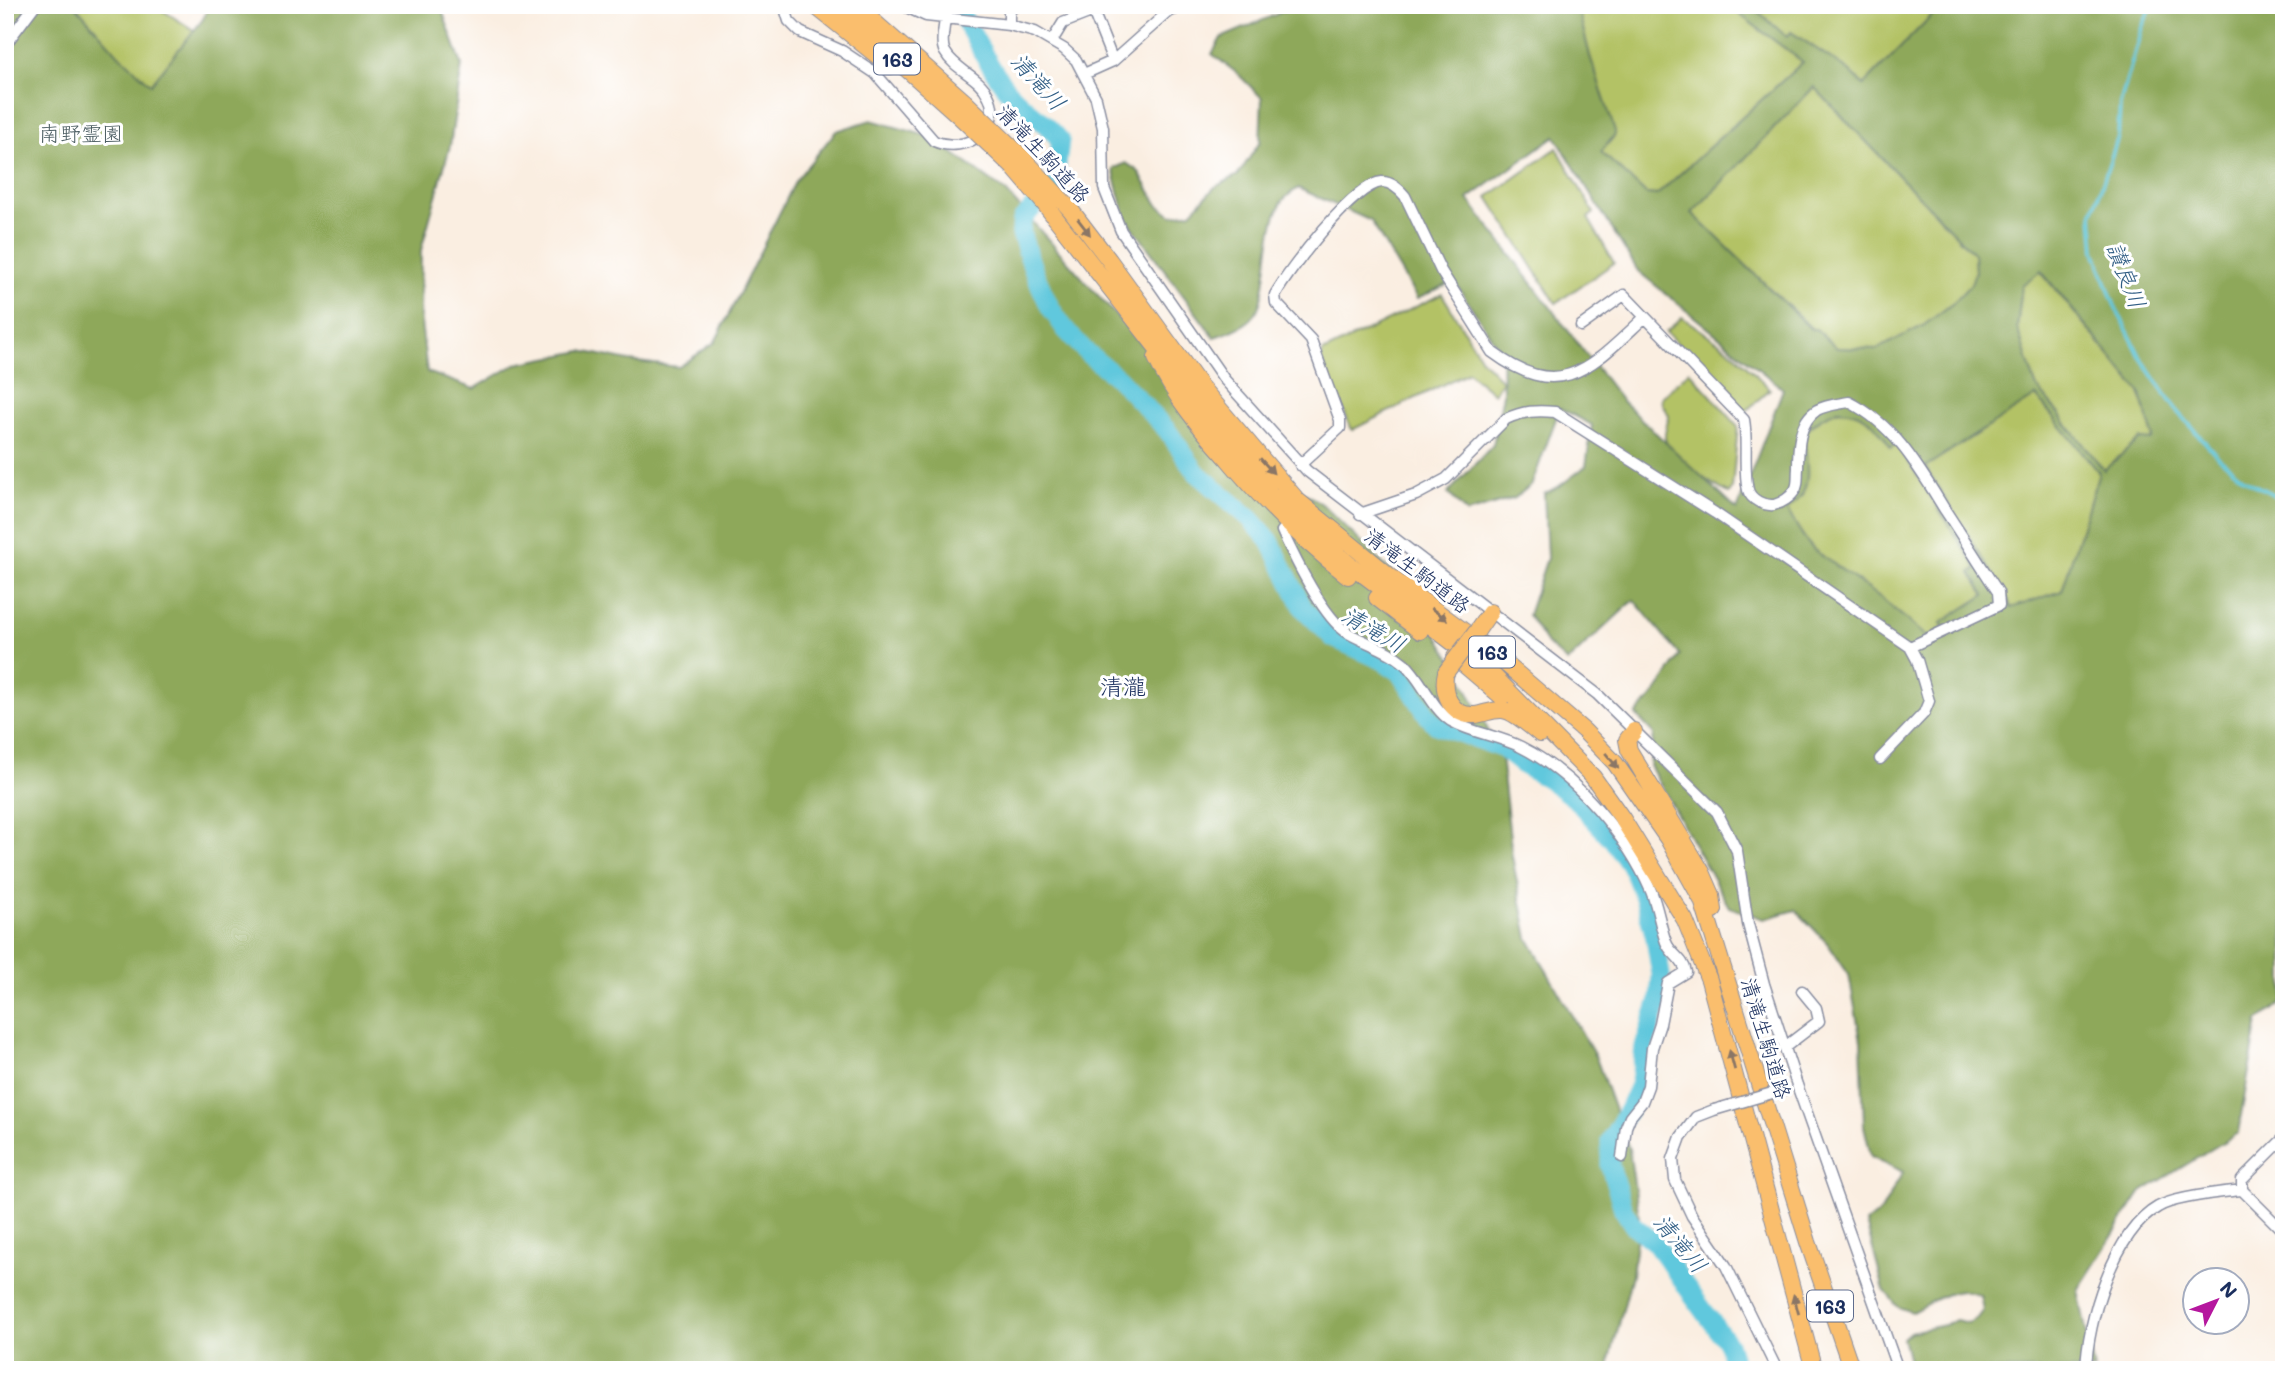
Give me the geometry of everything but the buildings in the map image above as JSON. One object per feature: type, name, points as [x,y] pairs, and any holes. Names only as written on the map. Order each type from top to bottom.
[{"type":"highway","points":[[814,5],[852,38],[902,75],[937,94]]},
{"type":"highway","name":"清滝生駒道路","points":[[835,5],[937,94],[961,108]]},
{"type":"highway","name":"清滝生駒道路","points":[[855,5],[908,52],[961,108],[1070,209],[1208,396],[1298,501],[1397,582],[1492,652],[1584,731],[1615,763],[1668,839],[1702,900],[1808,1242],[1852,1370]]},
{"type":"highway","points":[[866,5],[908,52]]},
{"type":"highway","name":"清滝生駒道路","points":[[1018,162],[1043,201],[1270,493],[1348,563],[1485,667],[1593,777],[1622,818],[1685,920],[1709,980],[1814,1370]]},
{"type":"highway","points":[[1142,330],[1169,385],[1206,435],[1287,526],[1312,549],[1487,684],[1622,818]]},
{"type":"highway","points":[[1490,612],[1446,672],[1444,690],[1452,706],[1467,714],[1475,715],[1489,710],[1512,713],[1540,734]]},
{"type":"highway","points":[[1487,684],[1493,697],[1489,710]]},
{"type":"highway","name":"163","points":[[1634,731],[1627,740],[1629,750],[1712,895],[1721,963]]},
{"type":"street","points":[[5,45],[35,5]]},
{"type":"street","points":[[902,5],[926,16],[1009,25],[1035,32],[1052,41],[1076,60],[1096,98],[1103,128],[1104,188],[1121,231],[1224,379],[1300,465],[1360,514],[1597,694],[1717,812],[1737,851],[1748,924],[1785,1047],[1791,1087],[1898,1370]]},
{"type":"street","points":[[1052,41],[1063,23],[1109,5]]},
{"type":"street","points":[[1084,74],[1113,61],[1167,12],[1186,5]]},
{"type":"street","points":[[787,7],[789,21],[800,32],[842,51],[875,73],[934,141],[945,146],[955,146],[969,143],[985,129],[992,117],[992,106],[988,93],[979,82],[944,50],[949,20]]},
{"type":"street","points":[[1009,25],[1010,7]]},
{"type":"street","points":[[1093,11],[1113,61]]},
{"type":"street","points":[[1300,465],[1340,429],[1340,420],[1311,340],[1276,303],[1275,295],[1313,241],[1354,197],[1374,184],[1385,182],[1397,187],[1405,196],[1441,271],[1492,352],[1504,360],[1547,378],[1560,377],[1592,365],[1644,318]]},
{"type":"street","points":[[1581,326],[1624,295],[1744,420],[1748,489],[1752,497],[1761,503],[1781,503],[1797,488],[1798,445],[1803,428],[1816,411],[1849,402],[1881,423],[1903,446],[1998,592],[1998,605],[1910,647]]},
{"type":"street","points":[[1360,514],[1416,495],[1446,479],[1506,419],[1538,410],[1555,412],[1715,513],[1910,647],[1917,660],[1929,701],[1924,713],[1880,759]]},
{"type":"street","points":[[1287,526],[1282,531],[1300,570],[1338,625],[1403,662],[1440,711],[1452,721],[1520,746],[1549,763],[1564,775],[1603,817],[1638,864],[1655,901],[1666,945],[1685,966],[1686,972],[1668,983],[1652,1048],[1648,1086],[1642,1102],[1626,1127],[1622,1157]]},
{"type":"street","points":[[1785,1047],[1819,1021],[1816,1008],[1802,991]]},
{"type":"street","points":[[1777,1370],[1726,1266],[1692,1216],[1675,1180],[1673,1159],[1681,1137],[1696,1117],[1791,1087]]},
{"type":"street","points":[[2284,1138],[2242,1180],[2242,1190],[2284,1232]]},
{"type":"street","points":[[2086,1370],[2094,1316],[2110,1271],[2133,1228],[2158,1206],[2242,1190]]},
{"type":"green space","name":"南野霊園","points":[[5,5],[75,5],[119,55],[151,84],[203,19],[209,5],[440,5],[462,65],[450,146],[421,250],[420,314],[427,372],[474,389],[516,364],[582,351],[629,361],[679,367],[715,342],[796,180],[836,131],[871,120],[931,137],[1006,192],[1134,336],[1263,466],[1322,504],[1415,595],[1461,676],[1501,756],[1512,856],[1528,938],[1596,1058],[1629,1149],[1639,1217],[1632,1275],[1610,1359],[1610,1370],[5,1370]]},
{"type":"green space","points":[[56,5],[154,5],[219,46],[187,125]]},
{"type":"green space","points":[[1298,5],[1577,5],[1590,56],[1615,131],[1615,135],[1601,152],[1646,194],[1657,195],[1803,62],[1727,5],[1751,5],[1787,37],[1791,32],[1848,70],[1864,85],[1942,5],[2284,5],[2284,1001],[2258,1021],[2238,1133],[2140,1193],[2078,1290],[2094,1370],[1911,1370],[1903,1338],[1910,1332],[1956,1320],[1968,1323],[1977,1318],[1983,1310],[1980,1295],[1962,1291],[1945,1295],[1912,1312],[1898,1307],[1884,1290],[1866,1223],[1881,1211],[1903,1172],[1871,1156],[1864,1126],[1861,1041],[1849,975],[1828,944],[1796,910],[1764,919],[1729,907],[1650,766],[1654,734],[1636,715],[1655,694],[1680,655],[1634,600],[1567,662],[1547,644],[1528,615],[1547,558],[1544,494],[1586,466],[1592,425],[1560,408],[1532,484],[1515,498],[1467,513],[1448,493],[1493,445],[1503,394],[1502,353],[1454,281],[1417,299],[1371,221],[1298,188],[1283,200],[1276,215],[1258,309],[1244,325],[1214,337],[1126,218],[1113,169],[1126,163],[1138,171],[1158,205],[1172,215],[1191,212],[1215,187],[1238,175],[1260,142],[1262,98],[1238,74],[1212,54],[1221,38]],"holes":[[[1814,87],[1974,254],[1975,272],[1971,284],[1952,304],[1923,326],[1877,349],[1837,348],[1816,329],[1811,329],[1692,213]],[[1555,136],[1638,271],[1783,389],[1737,510],[1621,400],[1468,199]],[[2041,271],[2140,392],[2153,436],[2151,440],[2140,439],[2104,470],[2036,386],[2017,328],[2022,285]],[[2036,396],[2099,472],[2062,591],[2011,608],[2008,599],[1925,467]],[[1838,410],[1856,413],[1870,421],[1891,448],[1897,444],[1977,568],[1971,573],[1985,595],[1941,623],[1944,627],[1927,637],[1881,598],[1814,550],[1787,510],[1800,498],[1806,485],[1806,433],[1821,418]]]},
{"type":"green space","points":[[1577,5],[1727,5],[1803,62],[1657,195],[1646,194],[1601,152],[1615,135]]},
{"type":"green space","points":[[1751,5],[1942,5],[1864,85],[1848,70],[1791,32],[1787,38]]},
{"type":"green space","points":[[1814,87],[1974,254],[1975,273],[1971,284],[1952,304],[1923,326],[1877,349],[1837,348],[1816,329],[1812,329],[1692,213]]},
{"type":"green space","points":[[1557,148],[1594,213],[1588,218],[1614,263],[1556,303],[1488,197]]},
{"type":"green space","points":[[2040,271],[2140,392],[2153,436],[2151,440],[2140,439],[2104,470],[2036,386],[2017,328],[2022,285]]},
{"type":"green space","points":[[1442,294],[1482,360],[1503,381],[1493,393],[1468,372],[1352,430],[1321,359],[1323,352]]},
{"type":"green space","points":[[1682,317],[1734,353],[1770,389],[1745,412],[1666,332]]},
{"type":"green space","points":[[1689,371],[1738,426],[1732,489],[1729,494],[1682,463],[1668,447],[1665,438],[1669,415],[1661,398]]},
{"type":"green space","points":[[2036,396],[2099,472],[2062,591],[2010,609],[2008,599],[1925,467]]},
{"type":"green space","points":[[1838,410],[1863,416],[1875,426],[1891,447],[1897,444],[1977,568],[1971,573],[1985,595],[1941,623],[1944,628],[1927,637],[1881,598],[1814,550],[1787,510],[1803,495],[1806,434],[1817,421]]},
{"type":"waterway","name":"清滝川","points":[[956,5],[1004,86],[1060,140],[1055,183],[1022,220],[1021,233],[1034,272],[1050,307],[1065,329],[1088,354],[1118,378],[1167,430],[1197,473],[1251,519],[1270,541],[1304,609],[1333,638],[1382,660],[1400,672],[1436,725],[1502,748],[1524,766],[1574,798],[1612,839],[1633,870],[1645,900],[1661,975],[1659,1000],[1644,1047],[1640,1083],[1610,1141],[1610,1166],[1623,1209],[1633,1225],[1654,1242],[1728,1344],[1736,1370]]},
{"type":"waterway","name":"讃良川","points":[[2152,5],[2142,27],[2120,104],[2118,137],[2092,215],[2095,251],[2114,304],[2141,358],[2175,408],[2219,458],[2249,482],[2284,500]]},
{"type":"district","name":"清瀧","points":[[1123,686]]}]
